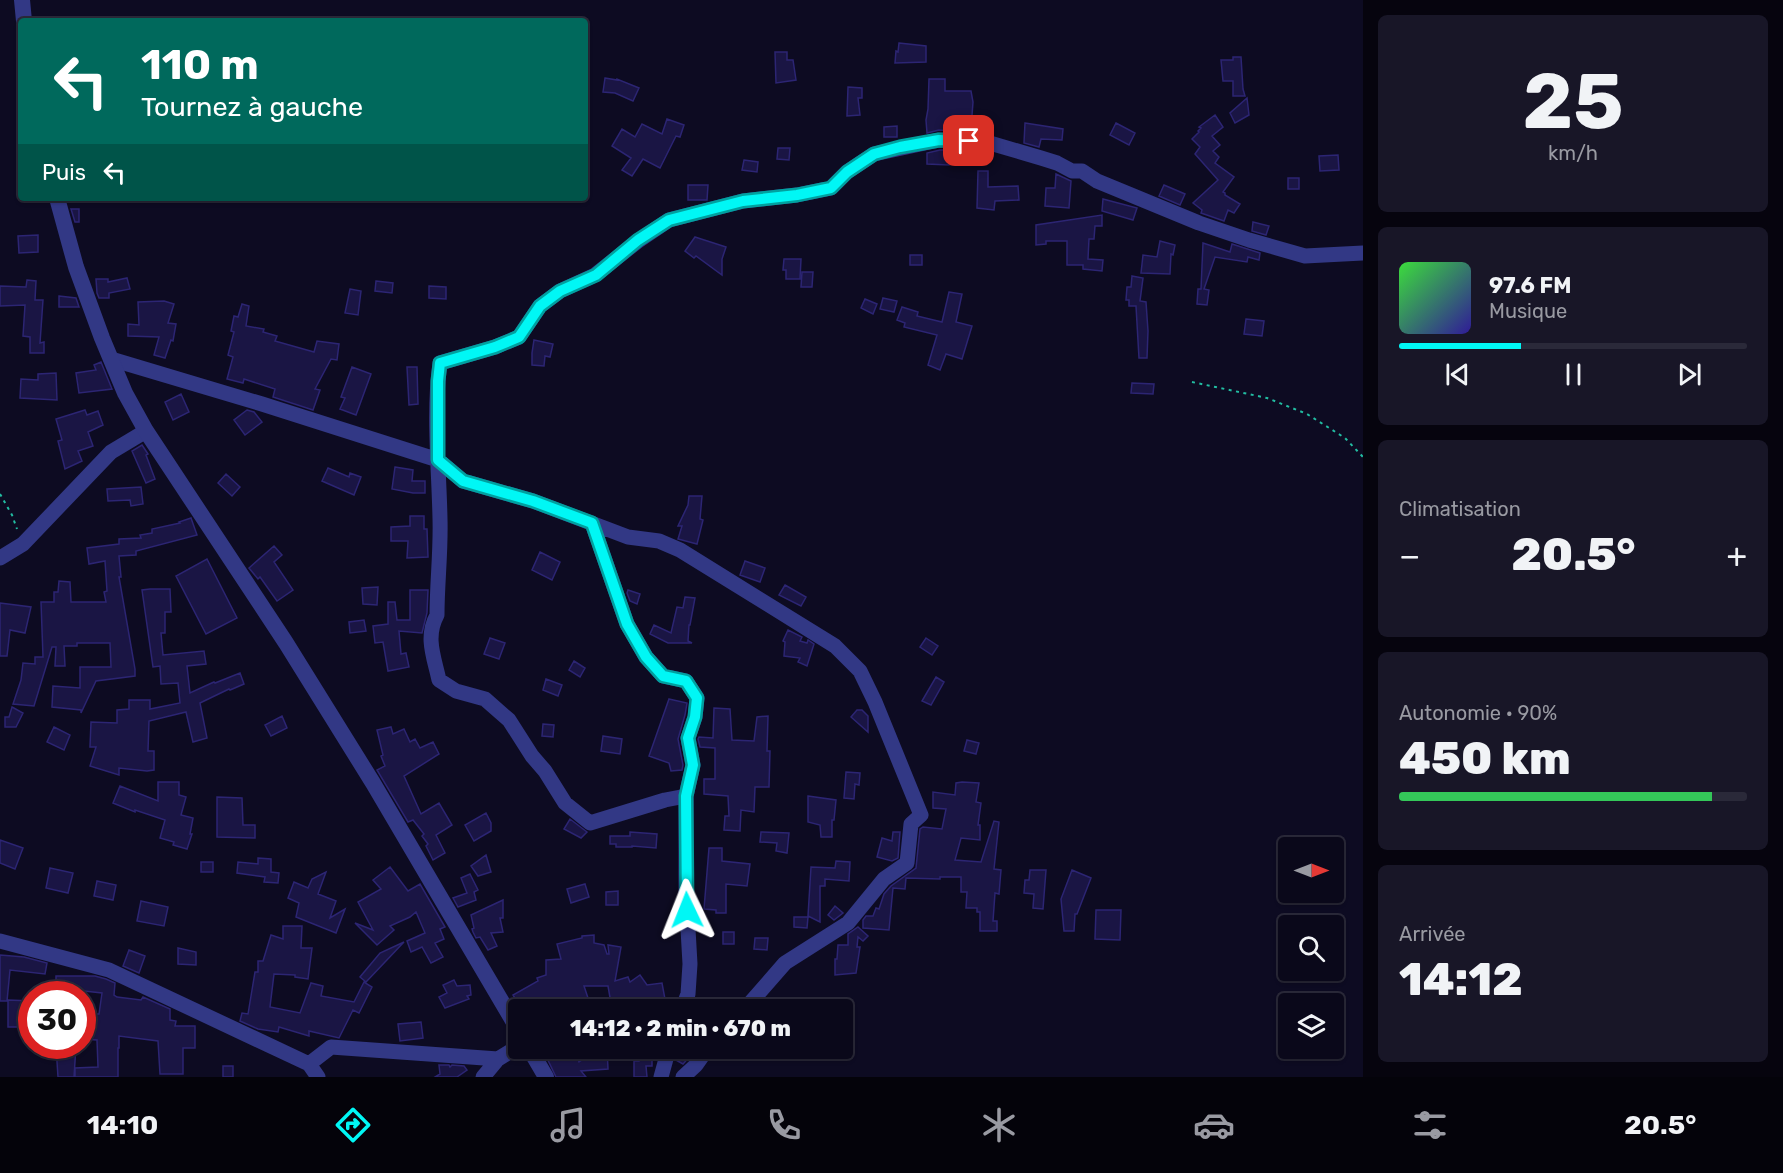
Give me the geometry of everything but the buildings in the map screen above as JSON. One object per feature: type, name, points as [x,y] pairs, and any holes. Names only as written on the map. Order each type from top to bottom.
[{"type":"street","points":[[22,0],[24,18]]},
{"type":"street","points":[[686,796],[665,800],[590,823],[565,803],[509,720],[485,699],[456,691],[440,680],[430,643],[431,626],[437,615],[440,521],[438,381],[440,363],[495,347],[519,337],[540,306],[560,291],[596,275],[638,240],[669,220],[743,201],[797,195],[831,188],[847,172],[874,154],[939,140],[982,141],[1049,160],[1072,171],[1082,171],[1097,181],[1166,210],[1250,240],[1305,256],[1363,253]]},
{"type":"street","points":[[58,201],[76,267],[111,359],[146,431],[286,643],[361,763],[508,1012]]},
{"type":"street","points":[[111,359],[438,460],[463,481],[533,501],[628,537],[659,542],[680,550],[835,646],[860,671],[921,815],[911,824],[908,863],[884,879],[848,923],[785,963],[754,999]]},
{"type":"street","points":[[0,558],[23,544],[111,452],[146,431]]},
{"type":"street","points":[[592,523],[627,624],[646,657],[663,676],[686,681],[697,698],[695,717],[688,738],[693,765],[686,796],[686,894],[690,964],[686,999]]},
{"type":"street","points":[[0,941],[109,970],[314,1071],[331,1047],[498,1059]]},
{"type":"street","points":[[483,1077],[498,1059],[508,1053]]},
{"type":"street","points":[[535,1059],[546,1077]]},
{"type":"street","points":[[661,1077],[666,1059]]},
{"type":"street","points":[[683,1077],[700,1059]]},
{"type":"path","points":[[1192,382],[1267,398],[1307,414],[1345,438],[1363,457]]},
{"type":"path","points":[[0,494],[12,515],[23,544]]},
{"type":"route","points":[[687,910],[686,796],[693,765],[688,738],[695,717],[697,698],[686,681],[663,676],[646,657],[627,624],[592,523],[533,501],[463,481],[438,460],[440,363],[495,347],[519,337],[540,306],[560,291],[596,275],[638,240],[669,220],[743,201],[797,195],[831,188],[847,172],[874,154],[900,147],[939,140],[969,141]]}]
